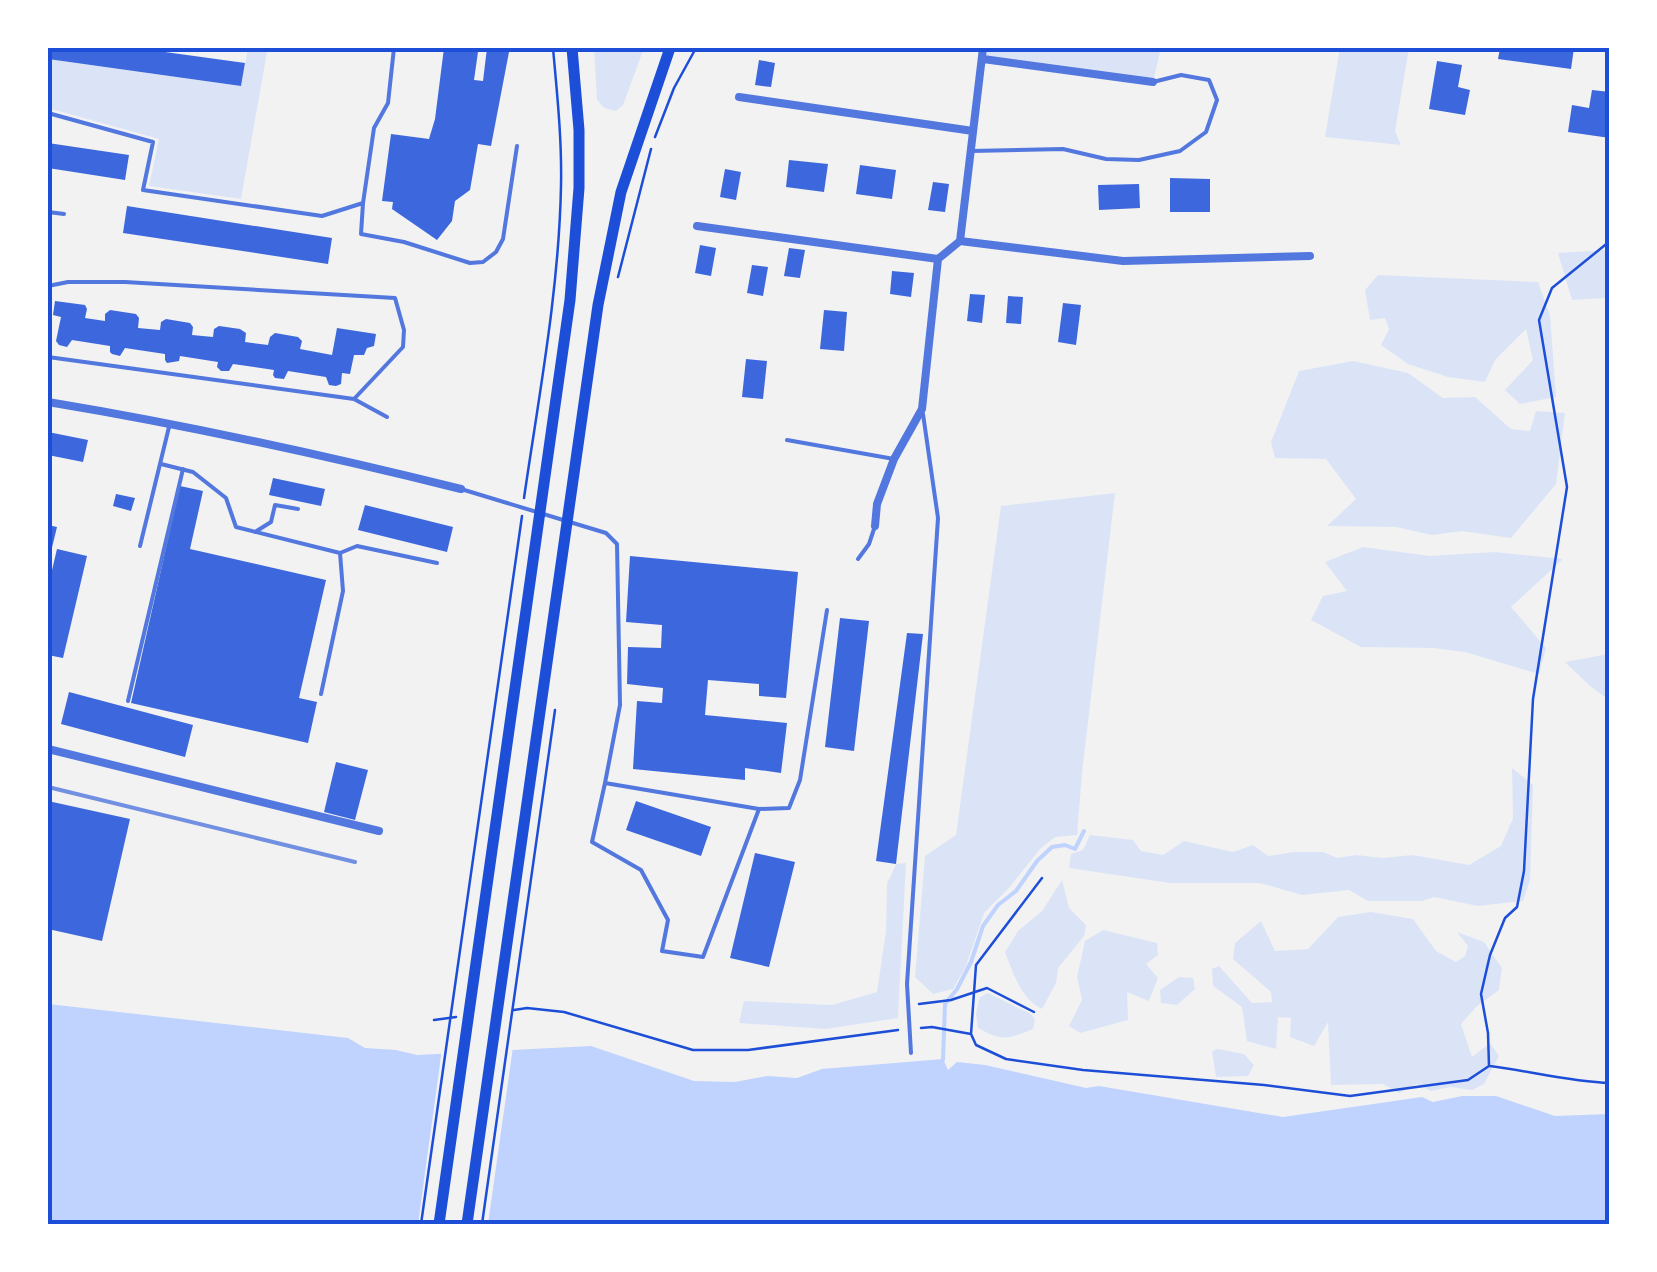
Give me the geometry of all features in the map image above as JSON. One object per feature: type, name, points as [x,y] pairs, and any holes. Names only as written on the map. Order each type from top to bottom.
[{"type":"main road","points":[[438,1224],[572,280],[580,188],[572,48]]},
{"type":"main road","points":[[467,1224],[598,305],[621,192],[670,48]]},
{"type":"street","points":[[960,241],[984,48]]},
{"type":"street","points":[[982,58],[1153,82]]},
{"type":"street","points":[[739,97],[973,131]]},
{"type":"street","points":[[697,226],[938,258],[960,241],[1123,261],[1310,256]]},
{"type":"street","points":[[875,526],[877,504],[894,459],[922,410],[938,258]]},
{"type":"street","points":[[48,402],[170,422],[460,489]]},
{"type":"street","points":[[48,748],[379,832]]},
{"type":"lane","points":[[394,48],[388,103],[374,128],[360,234],[404,242],[470,263],[483,262],[496,252],[503,239],[517,146]]},
{"type":"lane","points":[[971,150],[1062,149],[1106,159],[1139,160],[1180,151],[1206,132],[1217,100],[1209,80],[1182,75],[1153,82]]},
{"type":"lane","points":[[48,113],[153,142],[144,190],[322,216],[363,204]]},
{"type":"lane","points":[[48,212],[64,214]]},
{"type":"lane","points":[[48,286],[125,282],[394,298],[404,330],[403,346],[354,400]]},
{"type":"lane","points":[[48,357],[354,400],[387,418]]},
{"type":"lane","points":[[911,1052],[906,984],[938,518],[922,410]]},
{"type":"lane","points":[[140,546],[170,422]]},
{"type":"lane","points":[[787,440],[894,459]]},
{"type":"lane","points":[[160,464],[193,472],[226,498],[236,528],[340,554],[358,546],[436,563]]},
{"type":"lane","points":[[128,700],[183,468]]},
{"type":"lane","points":[[460,489],[606,533],[617,544],[620,705],[592,842],[641,870],[668,920],[662,951],[703,957],[760,809]]},
{"type":"lane","points":[[254,532],[271,522],[275,505],[298,509]]},
{"type":"lane","points":[[858,559],[875,526]]},
{"type":"lane","points":[[321,694],[343,591],[340,554]]},
{"type":"lane","points":[[605,783],[760,809],[790,808],[800,780],[826,610]]},
{"type":"path","points":[[421,1224],[553,296],[561,185],[554,48]]},
{"type":"path","points":[[616,289],[652,144],[674,88],[696,48]]},
{"type":"path","points":[[1488,1066],[1488,1033],[1481,994],[1505,918],[1517,906],[1524,871],[1532,700],[1567,487],[1539,320],[1552,288],[1610,241]]},
{"type":"path","points":[[482,1224],[557,695]]},
{"type":"path","points":[[1042,878],[976,965],[971,1034],[976,1045],[1006,1059],[1350,1096],[1468,1080],[1488,1066],[1610,1083]]},
{"type":"path","points":[[908,1005],[950,1000],[986,988],[1034,1012]]},
{"type":"path","points":[[508,1010],[564,1012],[693,1050],[748,1050],[932,1026],[971,1034]]},
{"type":"path","points":[[434,1020],[471,1015]]},
{"type":"shaded area","points":[[248,48],[267,52],[241,199],[149,186],[159,139],[48,108],[48,59],[241,86]]},
{"type":"shaded area","points":[[594,48],[644,48],[623,105],[616,111],[604,108],[597,100]]},
{"type":"shaded area","points":[[983,48],[1161,48],[1153,82],[983,59]]},
{"type":"shaded area","points":[[1340,48],[1409,48],[1395,131],[1401,145],[1325,137]]},
{"type":"shaded area","points":[[1609,250],[1609,298],[1572,300],[1558,253]]},
{"type":"shaded area","points":[[1378,275],[1538,282],[1550,315],[1556,397],[1520,404],[1505,390],[1533,360],[1526,329],[1495,360],[1485,382],[1448,377],[1408,364],[1381,345],[1389,329],[1385,318],[1370,320],[1365,290]]},
{"type":"shaded area","points":[[1353,361],[1408,373],[1443,398],[1475,397],[1511,429],[1530,431],[1536,411],[1565,413],[1556,484],[1511,538],[1462,531],[1432,535],[1396,527],[1327,526],[1356,499],[1326,459],[1275,458],[1271,442],[1299,371]]},
{"type":"shaded area","points":[[1115,493],[1077,835],[1055,837],[1040,849],[984,913],[966,966],[953,989],[933,994],[915,977],[925,856],[956,835],[1001,506]]},
{"type":"shaded area","points":[[1363,547],[1430,556],[1494,552],[1563,559],[1511,607],[1546,648],[1539,674],[1465,652],[1361,647],[1311,620],[1323,596],[1347,591],[1325,562]]},
{"type":"shaded area","points":[[1610,654],[1609,700],[1565,662]]},
{"type":"shaded area","points":[[1512,768],[1533,785],[1530,880],[1523,901],[1478,906],[1434,897],[1422,901],[1368,901],[1349,890],[1302,895],[1260,883],[1170,883],[1069,868],[1071,854],[1083,850],[1090,835],[1133,840],[1141,851],[1163,855],[1184,841],[1233,852],[1253,845],[1268,856],[1294,852],[1323,852],[1337,858],[1413,855],[1469,865],[1501,846],[1513,818]]},
{"type":"shaded area","points":[[906,863],[898,1018],[826,1029],[739,1023],[744,1001],[832,1005],[877,992],[886,931],[887,884],[896,864]]},
{"type":"shaded area","points":[[1062,880],[1069,908],[1086,925],[1084,936],[1058,968],[1056,983],[1042,1009],[1023,992],[1005,952],[1018,931],[1042,911]]},
{"type":"shaded area","points":[[1371,912],[1413,919],[1436,951],[1456,962],[1465,956],[1468,946],[1457,932],[1484,942],[1502,968],[1499,990],[1461,1024],[1472,1057],[1490,1043],[1499,1056],[1484,1084],[1472,1090],[1450,1087],[1431,1091],[1417,1084],[1399,1093],[1383,1084],[1331,1085],[1328,1022],[1314,1046],[1290,1037],[1291,1018],[1278,1017],[1276,1049],[1247,1041],[1242,1007],[1213,986],[1212,969],[1219,966],[1252,1003],[1272,1002],[1271,992],[1233,959],[1235,943],[1261,921],[1275,951],[1308,949],[1338,917]]},
{"type":"shaded area","points":[[1103,930],[1157,943],[1158,955],[1146,964],[1158,978],[1149,1001],[1127,992],[1128,1020],[1080,1033],[1069,1026],[1082,1000],[1077,977],[1085,941]]},
{"type":"shaded area","points":[[1179,977],[1193,978],[1195,989],[1177,1005],[1161,1003],[1160,990]]},
{"type":"shaded area","points":[[988,993],[1031,1014],[1035,1020],[1033,1029],[1005,1038],[978,1028],[980,997]]},
{"type":"shaded area","points":[[1212,1051],[1244,1054],[1254,1065],[1248,1076],[1216,1077]]},
{"type":"water","points":[[48,1004],[348,1038],[365,1048],[417,1055],[591,1046],[694,1081],[797,1078],[822,1069],[943,1059],[948,1070],[957,1062],[985,1065],[1086,1088],[1099,1086],[1283,1117],[1422,1097],[1433,1102],[1462,1096],[1496,1096],[1555,1116],[1609,1114],[1609,1224],[48,1224]]},
{"type":"pier","points":[[513,1047],[488,1224],[418,1224],[442,1049]]},
{"type":"building","points":[[48,48],[136,48],[245,63],[241,86],[48,59]]},
{"type":"building","points":[[444,48],[478,52],[474,80],[483,81],[487,48],[509,52],[491,146],[478,144],[470,190],[455,201],[452,221],[437,240],[392,209],[393,202],[382,201],[391,134],[429,139]]},
{"type":"building","points":[[1500,48],[1574,48],[1571,69],[1498,59]]},
{"type":"building","points":[[759,60],[775,63],[771,87],[755,85]]},
{"type":"building","points":[[1437,61],[1462,65],[1458,87],[1470,90],[1465,115],[1429,109]]},
{"type":"building","points":[[1592,90],[1610,92],[1610,138],[1568,132],[1572,105],[1589,108]]},
{"type":"building","points":[[48,143],[129,155],[125,180],[48,168]]},
{"type":"building","points":[[789,160],[828,164],[824,192],[786,187]]},
{"type":"building","points":[[860,165],[896,170],[892,199],[856,194]]},
{"type":"building","points":[[725,169],[741,172],[736,200],[720,197]]},
{"type":"building","points":[[1170,178],[1210,179],[1210,212],[1170,212]]},
{"type":"building","points":[[933,182],[949,184],[945,212],[928,210]]},
{"type":"building","points":[[1139,184],[1140,208],[1099,210],[1098,185]]},
{"type":"building","points":[[127,206],[332,238],[328,264],[123,233]]},
{"type":"building","points":[[700,245],[716,248],[711,276],[695,273]]},
{"type":"building","points":[[789,248],[805,250],[800,278],[784,276]]},
{"type":"building","points":[[752,265],[768,267],[763,296],[747,293]]},
{"type":"building","points":[[892,271],[914,273],[911,297],[890,294]]},
{"type":"building","points":[[970,294],[985,295],[982,323],[967,321]]},
{"type":"building","points":[[1008,296],[1023,297],[1021,324],[1006,323]]},
{"type":"building","points":[[55,301],[85,305],[85,318],[105,321],[110,310],[136,314],[138,328],[160,330],[166,319],[190,323],[192,335],[213,337],[219,326],[240,329],[246,333],[245,342],[268,345],[275,333],[298,337],[302,341],[300,349],[332,355],[337,328],[376,334],[374,346],[367,348],[364,355],[354,355],[350,374],[342,373],[341,384],[336,386],[329,385],[326,377],[288,371],[284,379],[275,378],[274,370],[233,364],[229,371],[221,371],[218,362],[180,356],[179,361],[167,363],[165,354],[125,348],[120,356],[110,352],[110,346],[72,340],[67,347],[59,345],[56,341],[61,317],[53,315]]},
{"type":"building","points":[[1063,303],[1081,305],[1076,345],[1058,342]]},
{"type":"building","points":[[824,310],[847,312],[844,351],[820,349]]},
{"type":"building","points":[[746,359],[767,361],[763,399],[742,397]]},
{"type":"building","points":[[48,432],[88,440],[83,462],[48,455]]},
{"type":"building","points":[[273,478],[325,489],[321,506],[269,495]]},
{"type":"building","points":[[180,486],[203,491],[190,549],[326,580],[299,698],[317,702],[308,743],[131,703]]},
{"type":"building","points":[[116,494],[135,498],[131,511],[113,506]]},
{"type":"building","points":[[365,505],[453,527],[447,552],[358,530]]},
{"type":"building","points":[[48,525],[57,527],[49,560],[48,560]]},
{"type":"building","points":[[57,549],[87,556],[63,658],[48,655],[48,587]]},
{"type":"building","points":[[630,556],[798,572],[786,698],[759,696],[759,684],[708,680],[705,715],[787,723],[781,773],[745,768],[745,780],[633,769],[637,701],[662,703],[663,688],[627,684],[628,647],[661,648],[662,625],[626,622]]},
{"type":"building","points":[[840,618],[869,621],[854,751],[825,747]]},
{"type":"building","points":[[907,633],[923,634],[896,864],[876,861]]},
{"type":"building","points":[[69,692],[193,725],[185,757],[61,724]]},
{"type":"building","points":[[336,762],[368,770],[355,820],[324,812]]},
{"type":"building","points":[[48,801],[130,819],[102,941],[48,929]]},
{"type":"building","points":[[636,801],[711,827],[701,856],[626,830]]},
{"type":"building","points":[[755,853],[795,862],[769,967],[730,958]]},
{"type":"waterway","points":[[943,1060],[945,1004],[971,962],[983,926],[998,905],[1016,891],[1037,861],[1052,847],[1065,845],[1075,849],[1084,831]]},
{"type":"railway","points":[[48,787],[355,862]]}]
